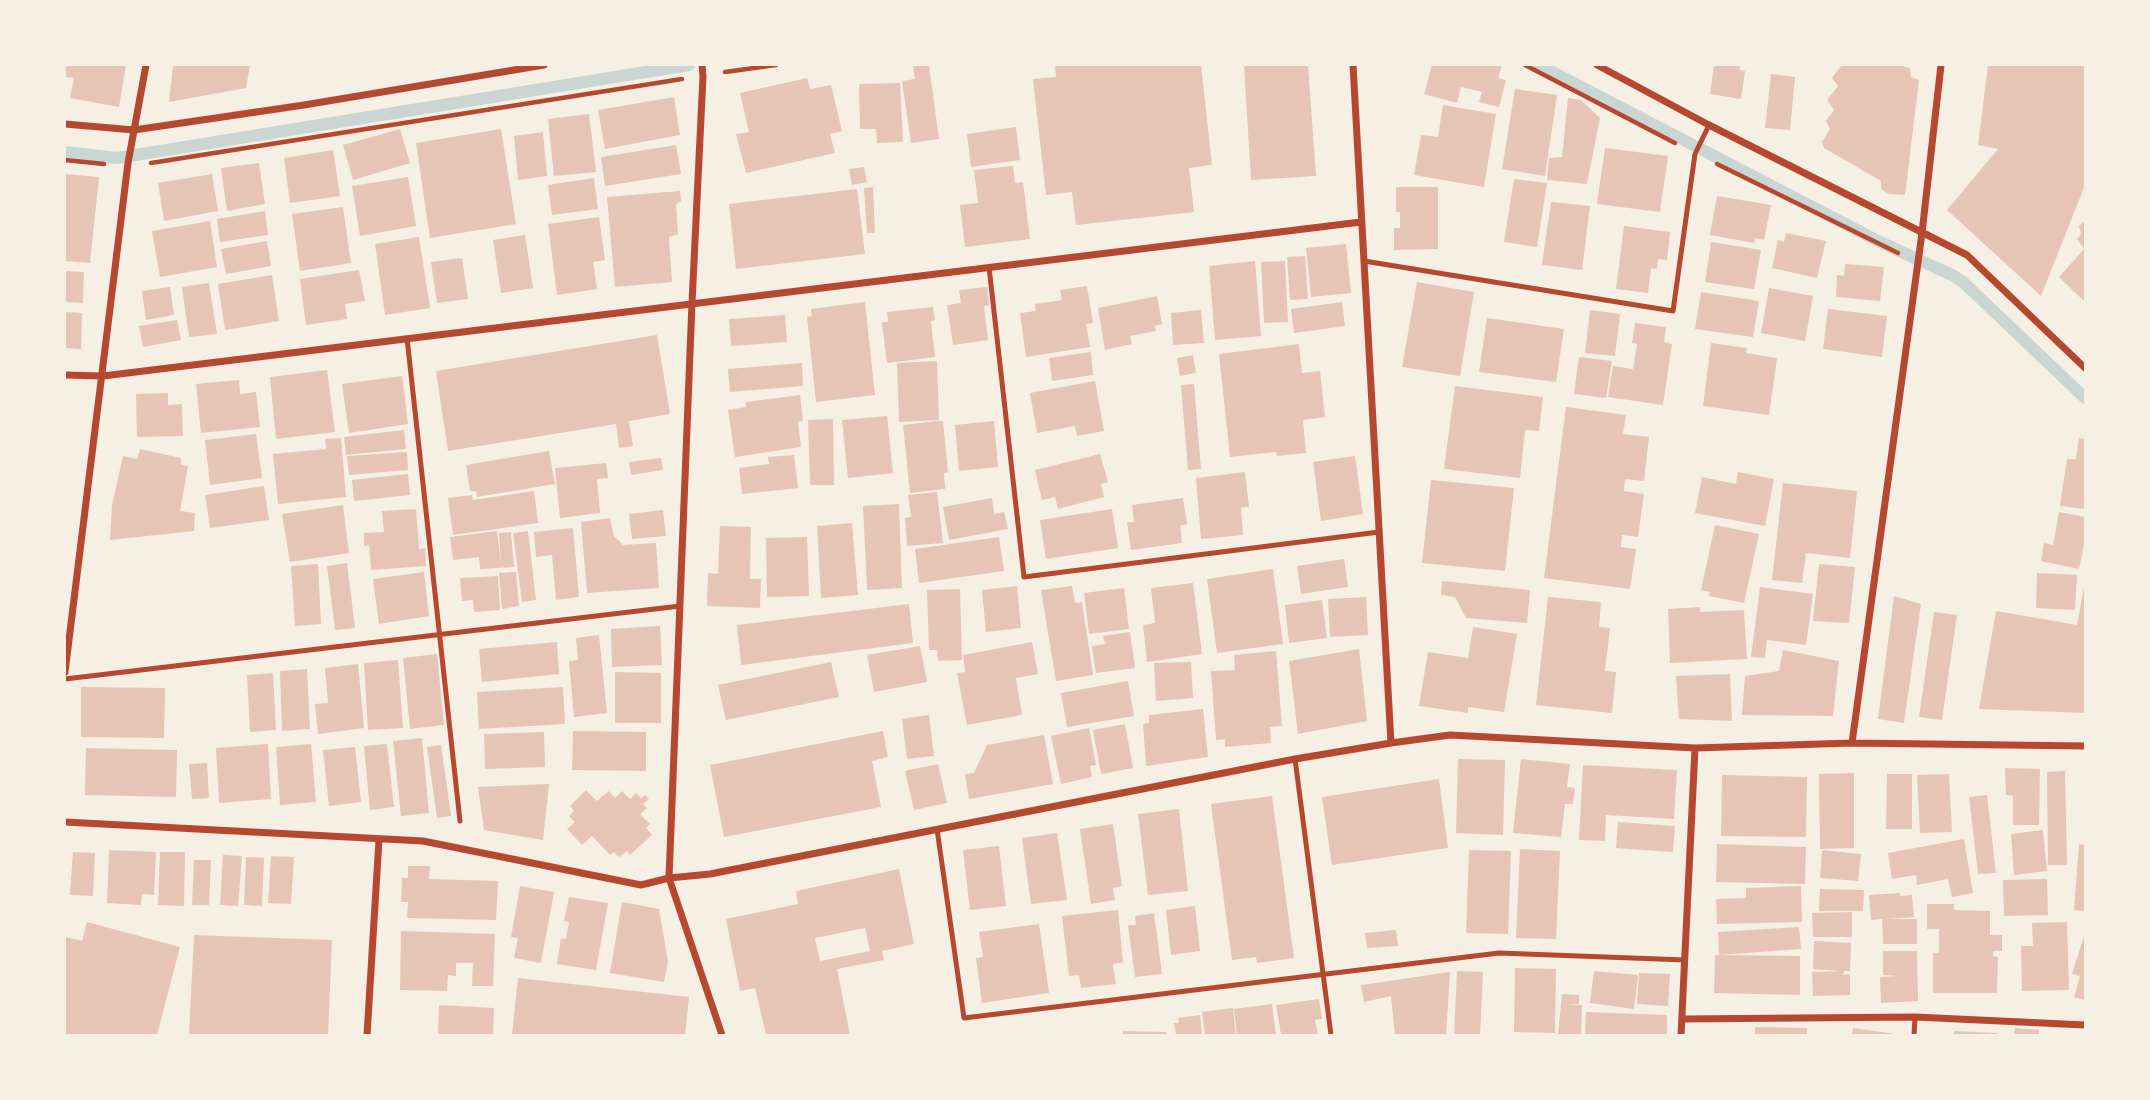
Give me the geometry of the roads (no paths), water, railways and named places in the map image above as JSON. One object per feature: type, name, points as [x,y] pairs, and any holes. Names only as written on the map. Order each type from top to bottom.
[{"type":"street","points":[[65,673],[68,624],[103,376],[128,165],[146,65]]},
{"type":"street","points":[[65,124],[134,134],[544,65]]},
{"type":"street","points":[[702,65],[669,878],[722,1035]]},
{"type":"street","points":[[1353,65],[1391,743]]},
{"type":"street","points":[[1597,65],[1708,128],[1967,255],[2085,369]]},
{"type":"street","points":[[1852,743],[1922,233],[1941,65]]},
{"type":"street","points":[[65,375],[103,376],[1361,222]]},
{"type":"street","points":[[65,822],[423,841],[641,885],[669,878],[710,874],[1295,759],[1450,735],[1695,748],[1852,743],[2085,746]]},
{"type":"street","points":[[1681,1035],[1695,748]]},
{"type":"street","points":[[367,1035],[379,840]]},
{"type":"street","points":[[1682,1019],[1915,1017],[2085,1025]]},
{"type":"lane","points":[[1364,261],[1673,311],[1696,152],[1708,128]]},
{"type":"lane","points":[[989,267],[1024,577],[1379,532]]},
{"type":"lane","points":[[407,338],[460,821]]},
{"type":"lane","points":[[65,679],[680,606]]},
{"type":"lane","points":[[1295,759],[1331,1035]]},
{"type":"lane","points":[[937,829],[964,1018],[1499,953],[1685,960]]},
{"type":"lane","points":[[1914,1035],[1915,1017]]},
{"type":"waterway","points":[[65,152],[117,158],[689,65]]},
{"type":"waterway","points":[[1539,65],[1880,242],[1954,276],[2085,398]]}]
